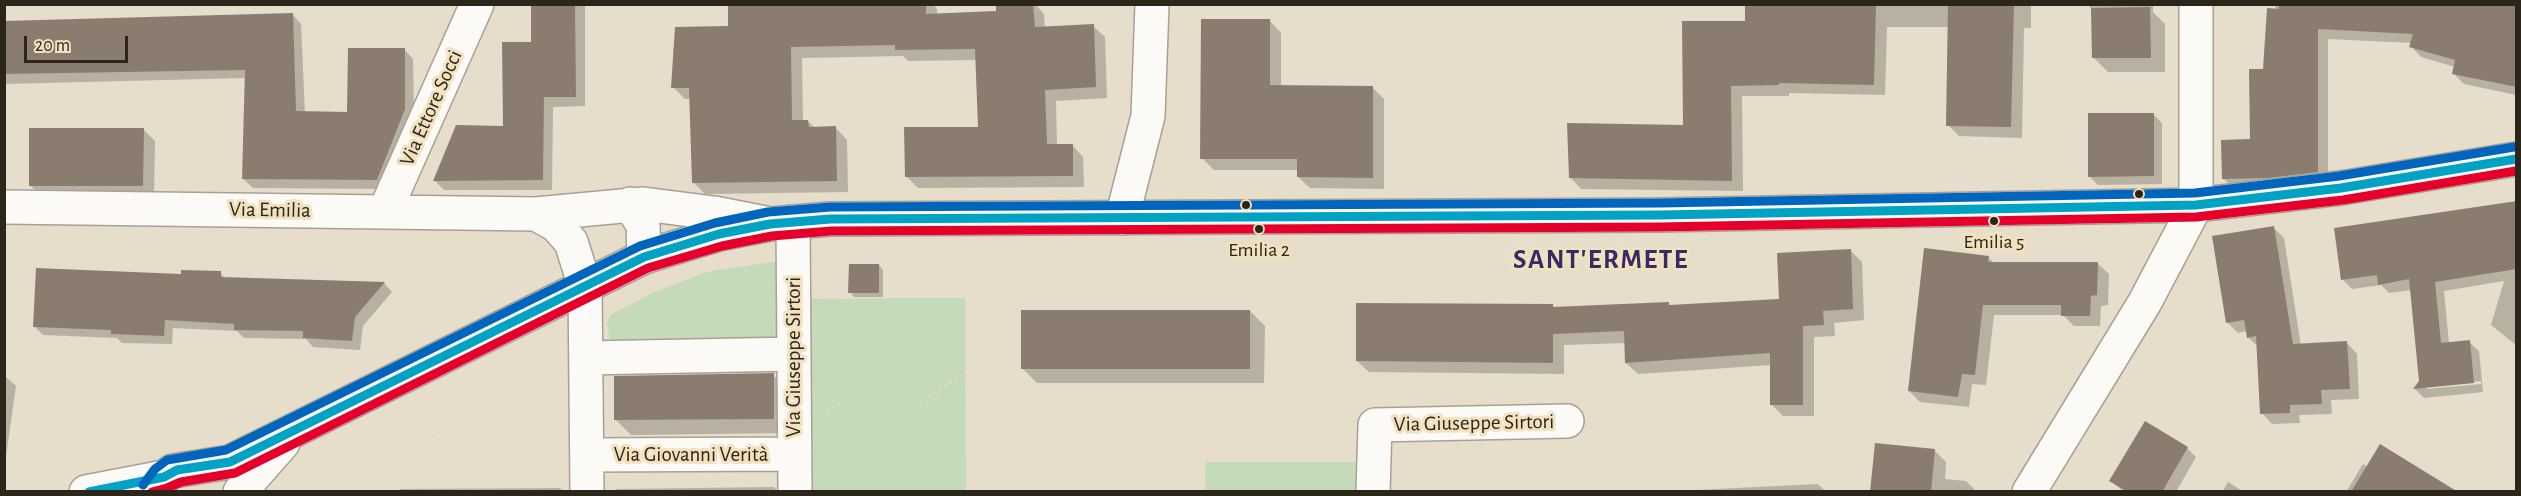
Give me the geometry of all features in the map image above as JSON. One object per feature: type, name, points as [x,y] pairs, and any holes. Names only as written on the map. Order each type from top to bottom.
[{"type":"street","name":"Via Ettore Socci","points":[[385,211],[477,4]]},
{"type":"street","points":[[1122,218],[1148,116],[1152,4]]},
{"type":"street","points":[[2029,492],[2145,302],[2196,205],[2196,4]]},
{"type":"street","name":"Via Emilia","points":[[86,492],[169,479],[230,462],[644,257],[719,234],[781,223],[830,219],[1660,215],[2196,205],[2341,188],[2517,159]]},
{"type":"street","name":"Via Emilia","points":[[4,207],[536,214],[630,204],[689,209],[781,223]]},
{"type":"street","points":[[630,204],[643,225],[644,257]]},
{"type":"street","points":[[536,214],[556,225],[571,242],[585,286],[587,492]]},
{"type":"street","name":"Via Giuseppe Sirtori","points":[[781,223],[794,354],[795,492]]},
{"type":"street","points":[[586,352],[794,354]]},
{"type":"street","name":"Via Giuseppe Sirtori","points":[[1373,492],[1375,425],[1567,421]]},
{"type":"street","name":"Via Emilia","points":[[236,489],[294,430]]},
{"type":"street","name":"Via Giovanni Verità","points":[[587,455],[794,454]]},
{"type":"street","points":[[169,479],[211,477],[236,489]]},
{"type":"path","points":[[236,489],[391,461],[468,413],[533,382],[586,352]]},
{"type":"path","points":[[920,403],[965,372]]},
{"type":"green space","points":[[779,261],[781,338],[611,346],[607,324],[610,315],[654,292],[706,272]]},
{"type":"green space","points":[[965,298],[966,491],[810,491],[809,299]]},
{"type":"green space","points":[[1206,462],[1359,462],[1359,491],[1205,492]]},
{"type":"building","points":[[531,4],[575,4],[576,97],[544,97],[543,180],[433,181],[456,125],[503,126],[502,42],[531,42]]},
{"type":"building","points":[[926,4],[926,14],[996,11],[996,4],[1033,4],[1035,27],[1094,24],[1096,87],[1045,90],[1047,144],[1073,144],[1073,176],[905,177],[904,127],[978,127],[975,49],[895,50],[895,45],[791,47],[792,120],[808,120],[809,127],[836,126],[837,181],[692,183],[689,88],[671,88],[675,27],[728,26],[728,5]]},
{"type":"building","points":[[1745,4],[1876,4],[1874,85],[1779,83],[1779,85],[1731,86],[1732,181],[1569,178],[1567,123],[1683,125],[1682,21],[1745,21]]},
{"type":"building","points":[[1948,4],[2014,4],[2011,127],[1946,126]]},
{"type":"building","points":[[2279,4],[2517,4],[2517,87],[2452,74],[2455,60],[2409,47],[2413,34],[2318,29],[2318,172],[2268,178],[2222,179],[2221,140],[2250,139],[2249,69],[2263,69],[2267,8],[2279,9]]},
{"type":"building","points":[[2150,7],[2151,58],[2092,58],[2091,8]]},
{"type":"building","points":[[293,13],[296,111],[347,112],[348,48],[405,48],[405,109],[377,180],[242,179],[245,70],[4,74],[4,21]]},
{"type":"building","points":[[1201,19],[1270,19],[1270,85],[1373,86],[1373,178],[1297,177],[1297,159],[1200,159]]},
{"type":"building","points":[[2088,113],[2154,113],[2154,176],[2088,177]]},
{"type":"building","points":[[29,128],[144,128],[143,186],[29,186]]},
{"type":"building","points":[[2517,201],[2517,269],[2435,282],[2441,343],[2470,340],[2474,383],[2413,389],[2419,381],[2409,279],[2378,285],[2377,275],[2341,280],[2334,228]]},
{"type":"building","points":[[2274,226],[2293,344],[2347,341],[2350,389],[2321,390],[2322,404],[2290,405],[2290,413],[2260,414],[2256,336],[2247,338],[2244,320],[2226,323],[2212,236]]},
{"type":"building","points":[[1924,248],[1989,256],[1988,262],[2098,262],[2097,295],[2091,296],[2090,316],[2061,316],[2061,305],[1983,305],[1975,375],[1962,374],[1958,397],[1908,391]]},
{"type":"building","points":[[1851,249],[1853,309],[1823,311],[1824,325],[1803,326],[1803,405],[1770,405],[1770,353],[1625,363],[1624,331],[1553,334],[1553,363],[1356,361],[1356,303],[1553,304],[1553,307],[1669,302],[1669,305],[1779,299],[1777,253]]},
{"type":"building","points":[[849,264],[879,264],[879,293],[848,293]]},
{"type":"building","points":[[36,268],[181,274],[181,270],[221,271],[221,277],[385,282],[355,317],[352,341],[303,338],[303,331],[234,330],[234,324],[165,320],[164,336],[111,334],[111,330],[33,327]]},
{"type":"building","points":[[1021,310],[1250,310],[1250,369],[1021,369]]},
{"type":"building","points":[[774,373],[774,419],[614,420],[614,376]]},
{"type":"building","points":[[2145,421],[2188,447],[2162,492],[2128,492],[2109,481]]},
{"type":"building","points":[[1875,443],[1935,449],[1931,492],[1870,492]]},
{"type":"building","points":[[2380,444],[2458,492],[2351,492]]},
{"type":"transit line","points":[[143,485],[155,469],[167,460],[226,450],[640,246],[715,223],[768,212],[830,207],[1660,203],[2195,193],[2339,176],[2514,147]]},
{"type":"transit line","points":[[89,492],[164,477],[177,470],[230,462],[644,257],[719,234],[770,224],[830,219],[1660,215],[2196,205],[2341,188],[2516,159]]},
{"type":"transit line","points":[[152,492],[181,482],[235,473],[648,268],[722,246],[772,236],[831,231],[1660,227],[2196,217],[2343,200],[2516,171]]},
{"type":"place","name":"Emilia 5","points":[[1994,221]]},
{"type":"place","name":"Emilia 2","points":[[1259,229]]},
{"type":"district","name":"SANT'ERMETE","points":[[1601,260]]}]
